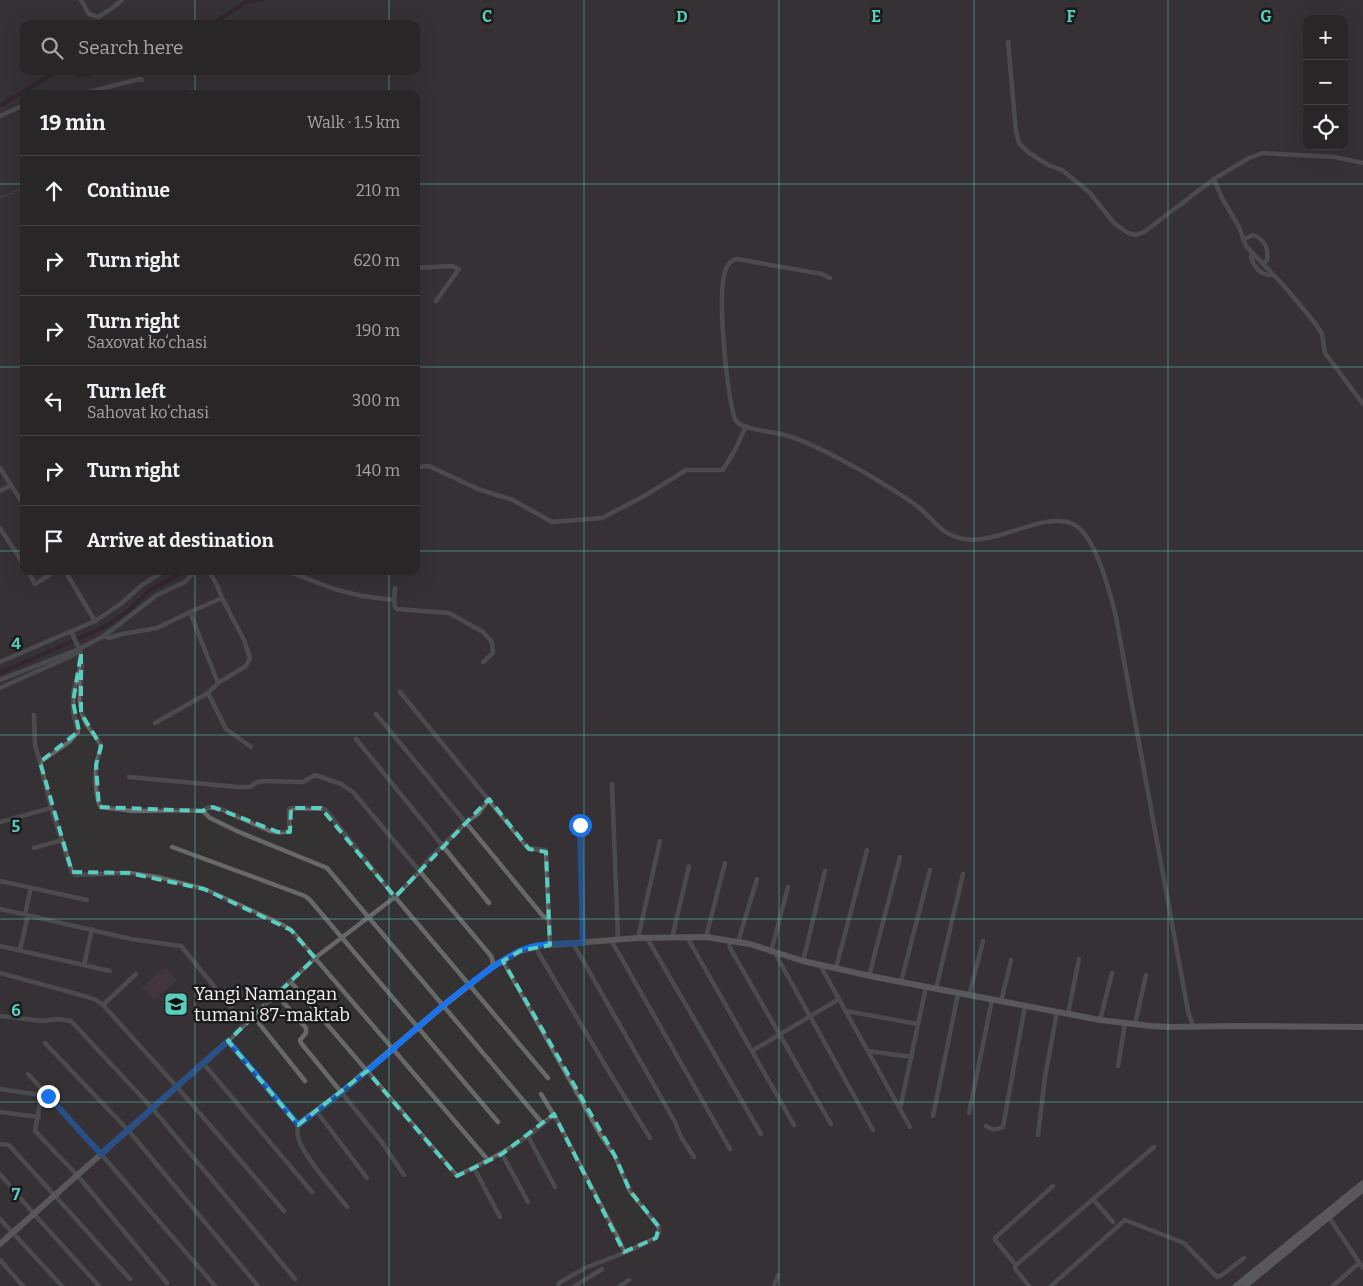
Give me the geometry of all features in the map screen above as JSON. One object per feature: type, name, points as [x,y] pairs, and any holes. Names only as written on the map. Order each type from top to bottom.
[{"type":"street","points":[[81,0],[89,14],[98,17],[111,10],[122,0]]},
{"type":"street","points":[[1008,42],[1016,132],[1019,143],[1048,165],[1062,170],[1089,192],[1114,223],[1128,233],[1136,235],[1144,232],[1214,179],[1249,158],[1263,153],[1328,156],[1363,163]]},
{"type":"street","points":[[96,90],[138,79],[142,80]]},
{"type":"street","points":[[0,116],[20,107]]},
{"type":"street","points":[[1214,179],[1222,198],[1239,228],[1243,240],[1322,334],[1325,353],[1363,404]]},
{"type":"street","points":[[1243,240],[1253,235],[1265,243],[1268,253],[1267,260],[1263,264]]},
{"type":"street","points":[[1253,254],[1252,257],[1256,269],[1264,274],[1273,275]]},
{"type":"street","points":[[830,278],[822,274],[737,259],[732,260],[726,268],[722,297],[725,354],[734,416],[740,425],[786,435],[818,448],[870,475],[914,503],[940,529],[955,537],[974,540],[989,538],[1058,520],[1072,524],[1085,533],[1104,577],[1116,616],[1123,664],[1188,1011],[1193,1026]]},
{"type":"street","points":[[420,268],[452,266],[459,269],[436,301]]},
{"type":"street","points":[[420,467],[429,466],[478,489],[513,500],[552,522],[602,518],[646,495],[686,470],[723,470],[746,426]]},
{"type":"street","points":[[0,468],[20,499]]},
{"type":"street","points":[[0,491],[11,485]]},
{"type":"street","points":[[0,528],[20,559]]},
{"type":"street","points":[[30,575],[36,584],[49,575]]},
{"type":"street","points":[[67,575],[95,621]]},
{"type":"street","points":[[0,662],[95,621],[158,575]]},
{"type":"street","points":[[0,688],[80,652],[157,595],[185,582],[191,575]]},
{"type":"street","points":[[155,723],[208,693],[218,684],[246,666],[250,658],[244,640],[211,575]]},
{"type":"street","points":[[297,575],[334,589],[362,596],[394,600]]},
{"type":"street","points":[[395,588],[394,600],[396,609],[446,612],[483,632],[492,642],[494,648],[493,652],[483,662]]},
{"type":"street","points":[[104,636],[109,638],[150,630],[222,598]]},
{"type":"street","points":[[190,612],[218,684]]},
{"type":"street","points":[[71,631],[80,652],[82,667],[80,689],[81,712],[91,732],[101,746],[96,765],[96,780],[101,807],[133,811],[204,811],[210,818],[239,832],[327,868],[543,1124]]},
{"type":"street","points":[[0,680],[80,652]]},
{"type":"street","points":[[40,762],[69,742],[78,732],[73,712],[73,697],[74,683],[80,666],[80,652]]},
{"type":"street","points":[[400,692],[528,848],[546,850],[550,945]]},
{"type":"street","points":[[208,693],[226,729],[251,747]]},
{"type":"street","points":[[376,714],[543,916],[549,918]]},
{"type":"street","points":[[34,715],[35,745],[51,808],[72,872],[76,875],[129,873],[157,877],[204,889],[291,930],[488,1160]]},
{"type":"street","points":[[356,739],[489,903]]},
{"type":"street","points":[[129,777],[250,787],[262,781],[303,782],[315,775],[341,784],[353,792],[491,956],[492,967]]},
{"type":"street","points":[[612,784],[614,939],[730,1149]]},
{"type":"street","points":[[0,1244],[228,1041],[315,958],[395,897],[426,862],[465,823],[478,814],[489,799]]},
{"type":"street","points":[[204,811],[208,807],[221,809],[270,831],[287,832],[289,830],[289,809],[325,809],[395,897],[548,1078]]},
{"type":"street","points":[[0,822],[51,808]]},
{"type":"street","points":[[580,825],[583,943]]},
{"type":"street","points":[[34,848],[62,840]]},
{"type":"street","points":[[638,938],[660,841]]},
{"type":"street","points":[[172,847],[305,896],[498,1122]]},
{"type":"street","points":[[836,968],[867,850]]},
{"type":"street","points":[[869,976],[900,857]]},
{"type":"street","points":[[706,937],[725,863]]},
{"type":"street","points":[[672,938],[689,866]]},
{"type":"street","points":[[901,982],[930,870]]},
{"type":"street","points":[[803,961],[825,871]]},
{"type":"street","points":[[936,989],[963,874]]},
{"type":"street","points":[[738,942],[756,879]]},
{"type":"street","points":[[0,881],[87,900]]},
{"type":"street","points":[[788,887],[773,952],[874,1130]]},
{"type":"street","points":[[20,950],[31,888]]},
{"type":"street","points":[[0,909],[130,939],[181,946],[245,1024]]},
{"type":"street","points":[[84,965],[92,929]]},
{"type":"street","points":[[687,937],[794,1125]]},
{"type":"street","points":[[298,1125],[367,1072],[444,1005],[492,967],[520,951],[537,946],[614,939],[706,937],[738,942],[803,961],[869,976],[1100,1020],[1151,1026],[1363,1027]]},
{"type":"street","points":[[647,938],[761,1134]]},
{"type":"street","points":[[729,940],[730,948],[831,1124]]},
{"type":"street","points":[[969,996],[982,941]]},
{"type":"street","points":[[573,944],[694,1157]]},
{"type":"street","points":[[0,946],[110,971]]},
{"type":"street","points":[[537,946],[538,952],[610,1075],[650,1138]]},
{"type":"street","points":[[1068,1014],[1079,959]]},
{"type":"street","points":[[1001,1002],[1011,960]]},
{"type":"street","points":[[503,961],[600,1134],[615,1156],[630,1191],[659,1228],[656,1238],[585,1268],[559,1283],[558,1286]]},
{"type":"street","points":[[820,965],[910,1127]]},
{"type":"street","points":[[0,973],[88,997],[103,1005],[284,1211]]},
{"type":"street","points":[[1100,1020],[1112,973]]},
{"type":"street","points":[[103,1005],[136,974]]},
{"type":"street","points":[[1135,1024],[1146,975]]},
{"type":"street","points":[[290,981],[457,1176],[502,1154],[551,1117],[555,1117]]},
{"type":"street","points":[[900,1110],[926,987]]},
{"type":"street","points":[[276,994],[306,1028],[306,1033],[300,1040],[301,1043],[381,1141],[404,1175]]},
{"type":"street","points":[[933,1116],[958,994]]},
{"type":"street","points":[[752,1051],[839,1000]]},
{"type":"street","points":[[969,1113],[992,1000]]},
{"type":"street","points":[[986,1126],[999,1130],[1003,1127],[1026,1006]]},
{"type":"street","points":[[846,1011],[918,1024]]},
{"type":"street","points":[[1038,1136],[1045,1077],[1057,1012]]},
{"type":"street","points":[[0,1016],[43,1021],[57,1019],[71,1022],[152,1108],[295,1279]]},
{"type":"street","points":[[253,1016],[305,1081]]},
{"type":"street","points":[[1118,1066],[1125,1023]]},
{"type":"street","points":[[228,1041],[298,1125],[299,1142],[347,1207]]},
{"type":"street","points":[[45,1043],[128,1130],[258,1286]]},
{"type":"street","points":[[868,1051],[912,1057]]},
{"type":"street","points":[[203,1063],[312,1192]]},
{"type":"street","points":[[28,1074],[101,1154],[215,1286]]},
{"type":"street","points":[[0,1089],[40,1094],[35,1131],[78,1176],[167,1283]]},
{"type":"street","points":[[541,1094],[555,1117],[624,1252]]},
{"type":"street","points":[[0,1112],[38,1117]]},
{"type":"street","points":[[317,1112],[367,1178]]},
{"type":"street","points":[[528,1136],[555,1187]]},
{"type":"street","points":[[0,1144],[9,1145],[130,1279]]},
{"type":"street","points":[[1016,1265],[1154,1147]]},
{"type":"street","points":[[502,1154],[528,1202]]},
{"type":"street","points":[[474,1168],[500,1217]]},
{"type":"street","points":[[0,1174],[99,1286]]},
{"type":"street","points":[[1245,1286],[1363,1183]]},
{"type":"street","points":[[1029,1286],[1016,1270],[1016,1265],[995,1238],[1054,1186]]},
{"type":"street","points":[[1236,1286],[1363,1189]]},
{"type":"street","points":[[1093,1199],[1113,1222]]},
{"type":"street","points":[[1327,1215],[1363,1268]]},
{"type":"street","points":[[0,1219],[62,1286]]},
{"type":"street","points":[[1051,1286],[1125,1220],[1184,1243],[1217,1277],[1244,1258]]},
{"type":"street","points":[[0,1260],[23,1286]]},
{"type":"street","points":[[1333,1286],[1359,1263]]},
{"type":"street","points":[[575,1286],[602,1269]]},
{"type":"street","points":[[774,1286],[778,1275]]},
{"type":"street","points":[[620,1286],[630,1280]]},
{"type":"highlighted area","points":[[81,654],[81,713],[101,746],[96,765],[99,807],[202,811],[213,807],[278,832],[290,832],[291,808],[321,808],[395,897],[489,799],[529,849],[546,852],[550,945],[520,951],[503,961],[615,1156],[630,1191],[659,1227],[656,1238],[624,1252],[554,1114],[502,1154],[457,1176],[367,1071],[298,1125],[228,1041],[315,958],[291,930],[204,889],[129,873],[72,872],[40,762],[79,731],[73,702]]},
{"type":"shaded area","points":[[165,967],[177,980],[154,1000],[142,987]]},
{"type":"waterway","points":[[218,20],[248,1],[263,0]]},
{"type":"waterway","points":[[26,90],[50,75]]},
{"type":"waterway","points":[[0,106],[20,94]]},
{"type":"waterway","points":[[0,197],[20,188]]},
{"type":"waterway","points":[[0,673],[100,629],[127,612],[150,590],[178,575]]},
{"type":"place","name":"Yangi Namangan tumani 87-maktab","points":[[176,1004]]},
{"type":"route","points":[[48,1096],[101,1154],[228,1041],[298,1125],[367,1072],[444,1005],[492,967],[520,951],[533,947],[583,943],[580,825]]}]
